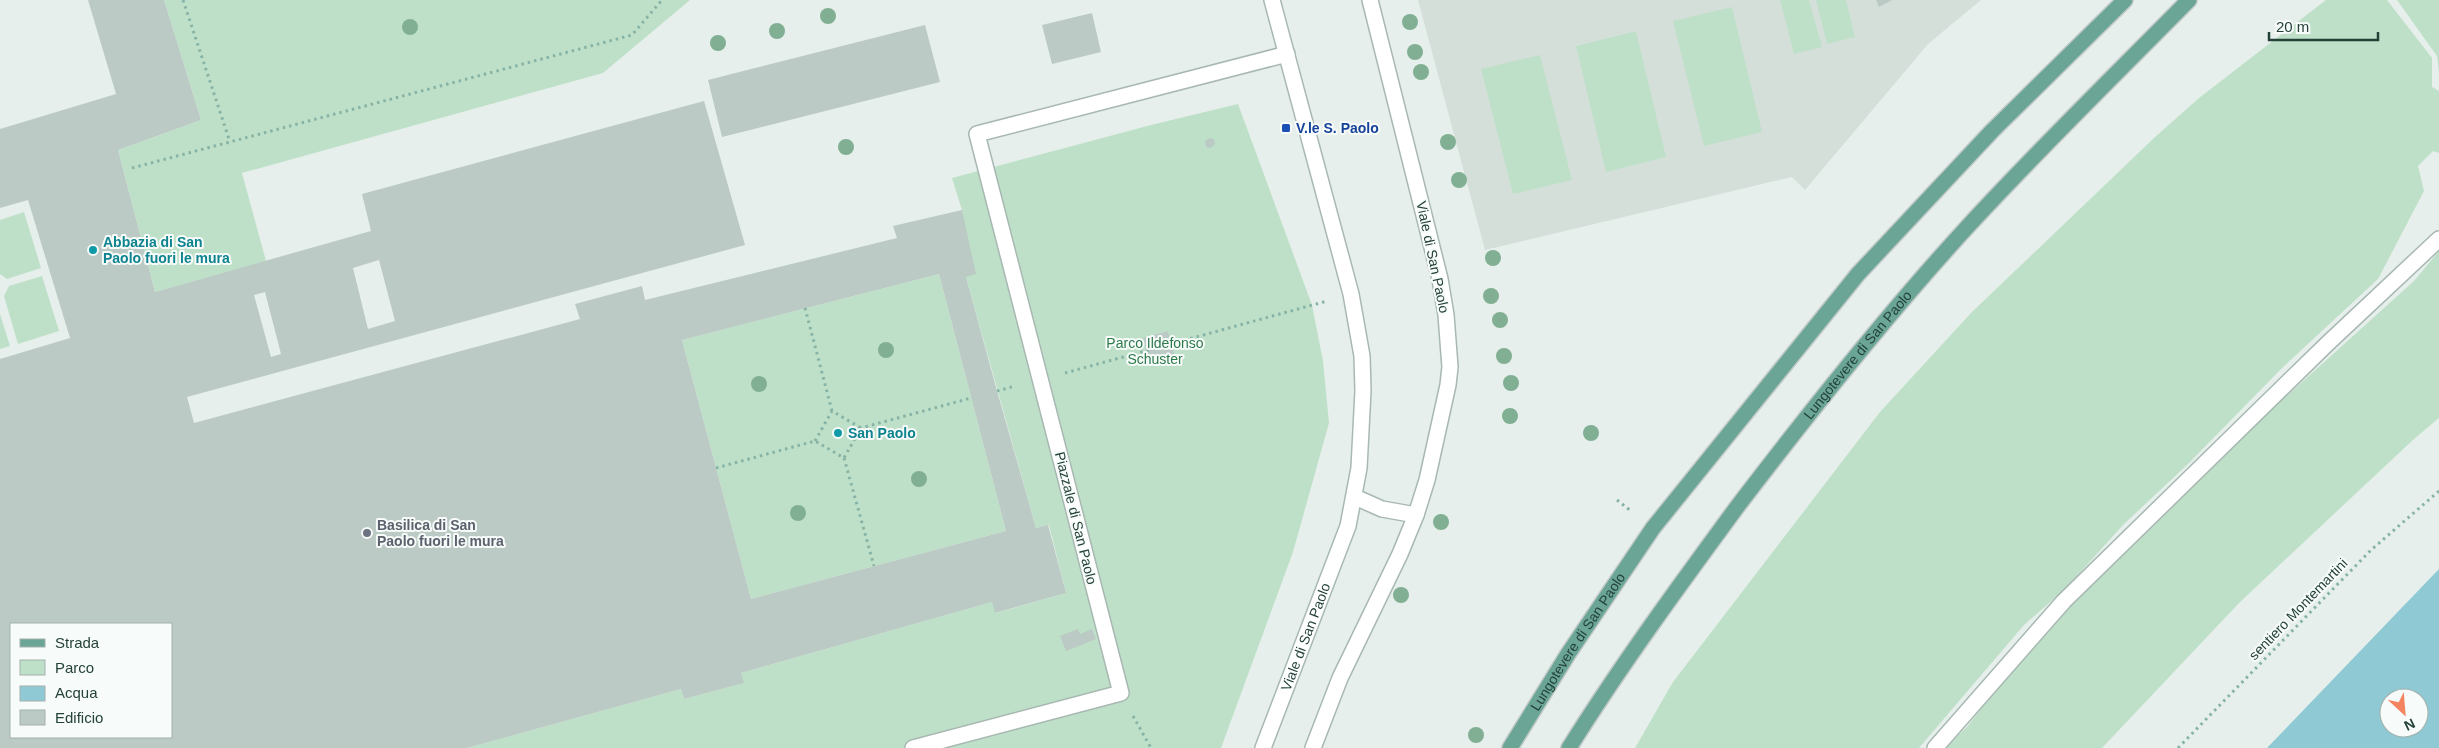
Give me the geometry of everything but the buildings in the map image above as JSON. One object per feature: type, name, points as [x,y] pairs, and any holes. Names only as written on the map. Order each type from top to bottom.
[{"type":"main road","name":"Lungotevere di San Paolo","points":[[1510,748],[1568,654],[1653,528],[1858,274],[1992,131],[2125,0]]},
{"type":"main road","name":"Lungotevere di San Paolo","points":[[1569,748],[1605,691],[1698,560],[1798,426],[1906,296],[1969,224],[2189,0]]},
{"type":"street","name":"Viale di San Paolo","points":[[1263,748],[1335,566],[1348,526],[1359,468],[1363,391],[1362,356],[1351,294],[1272,0]]},
{"type":"street","name":"Viale di San Paolo","points":[[1313,748],[1340,678],[1400,554],[1416,515],[1427,480],[1448,385],[1449,348],[1440,279],[1370,0]]},
{"type":"street","name":"Piazzale di San Paolo","points":[[1121,693],[977,134],[1286,54]]},
{"type":"street","points":[[1934,748],[2064,601],[2327,344],[2439,240]]},
{"type":"street","points":[[1354,498],[1382,509],[1416,515]]},
{"type":"street","points":[[913,748],[1121,693]]},
{"type":"path","points":[[183,0],[230,142]]},
{"type":"path","points":[[132,168],[632,36],[662,0]]},
{"type":"path","points":[[1072,371],[1351,294]]},
{"type":"path","points":[[716,468],[814,441],[832,411],[805,308]]},
{"type":"path","points":[[844,458],[862,428],[971,398]]},
{"type":"path","points":[[832,411],[862,428]]},
{"type":"path","points":[[814,441],[844,458],[874,566]]},
{"type":"path","name":"sentiero Montemartini","points":[[2178,748],[2371,550],[2439,491]]},
{"type":"path","points":[[1617,500],[1631,512]]},
{"type":"path","points":[[1121,693],[1151,748]]},
{"type":"shaded area","points":[[1418,0],[1981,0],[1928,44],[1805,190],[1792,177],[1485,250]]},
{"type":"green space","points":[[164,0],[690,0],[603,73],[242,173],[266,261],[155,292],[118,150],[201,120]]},
{"type":"green space","points":[[1780,0],[1809,0],[1822,47],[1794,54]]},
{"type":"green space","points":[[1816,0],[1846,0],[1855,37],[1827,44]]},
{"type":"green space","points":[[2326,0],[2387,0],[2432,58],[2432,87],[2439,91],[2439,153],[2433,151],[2418,166],[2424,191],[2378,279],[2281,369],[2187,465],[2124,524],[2065,589],[2024,625],[1919,748],[1635,748],[1673,682],[1880,412],[1971,313],[2154,138],[2199,98]]},
{"type":"green space","points":[[2397,0],[2439,0],[2439,72],[2437,56]]},
{"type":"green space","points":[[1732,7],[1762,132],[1704,146],[1673,21]]},
{"type":"green space","points":[[1636,31],[1666,157],[1606,172],[1576,46]]},
{"type":"green space","points":[[1540,55],[1572,180],[1513,194],[1481,69]]},
{"type":"green space","name":"Parco Ildefonso Schuster","points":[[1238,104],[1312,305],[1323,361],[1329,423],[1293,552],[1221,748],[467,748],[681,689],[684,699],[743,683],[741,673],[992,602],[996,613],[1066,593],[1049,525],[1036,528],[966,277],[962,210],[952,178]]},
{"type":"green space","points":[[24,212],[41,268],[7,279],[0,274],[0,220]]},
{"type":"green space","points":[[2439,251],[2439,418],[2414,439],[2240,602],[2102,748],[1945,748],[1967,727],[2009,673],[2059,616],[2110,568],[2140,534],[2230,447],[2414,281]]},
{"type":"green space","points":[[939,274],[1006,531],[751,599],[682,340]]},
{"type":"green space","points":[[42,276],[59,331],[18,344],[4,296],[9,286]]},
{"type":"green space","points":[[0,314],[10,346],[0,349]]},
{"type":"water","points":[[2439,569],[2439,748],[2267,748]]},
{"type":"place","name":"V.le S. Paolo","points":[[1286,128]]},
{"type":"place","name":"Abbazia di San Paolo fuori le mura","points":[[93,250]]},
{"type":"place","name":"San Paolo","points":[[838,433]]},
{"type":"place","name":"Basilica di San Paolo fuori le mura","points":[[367,533]]}]
